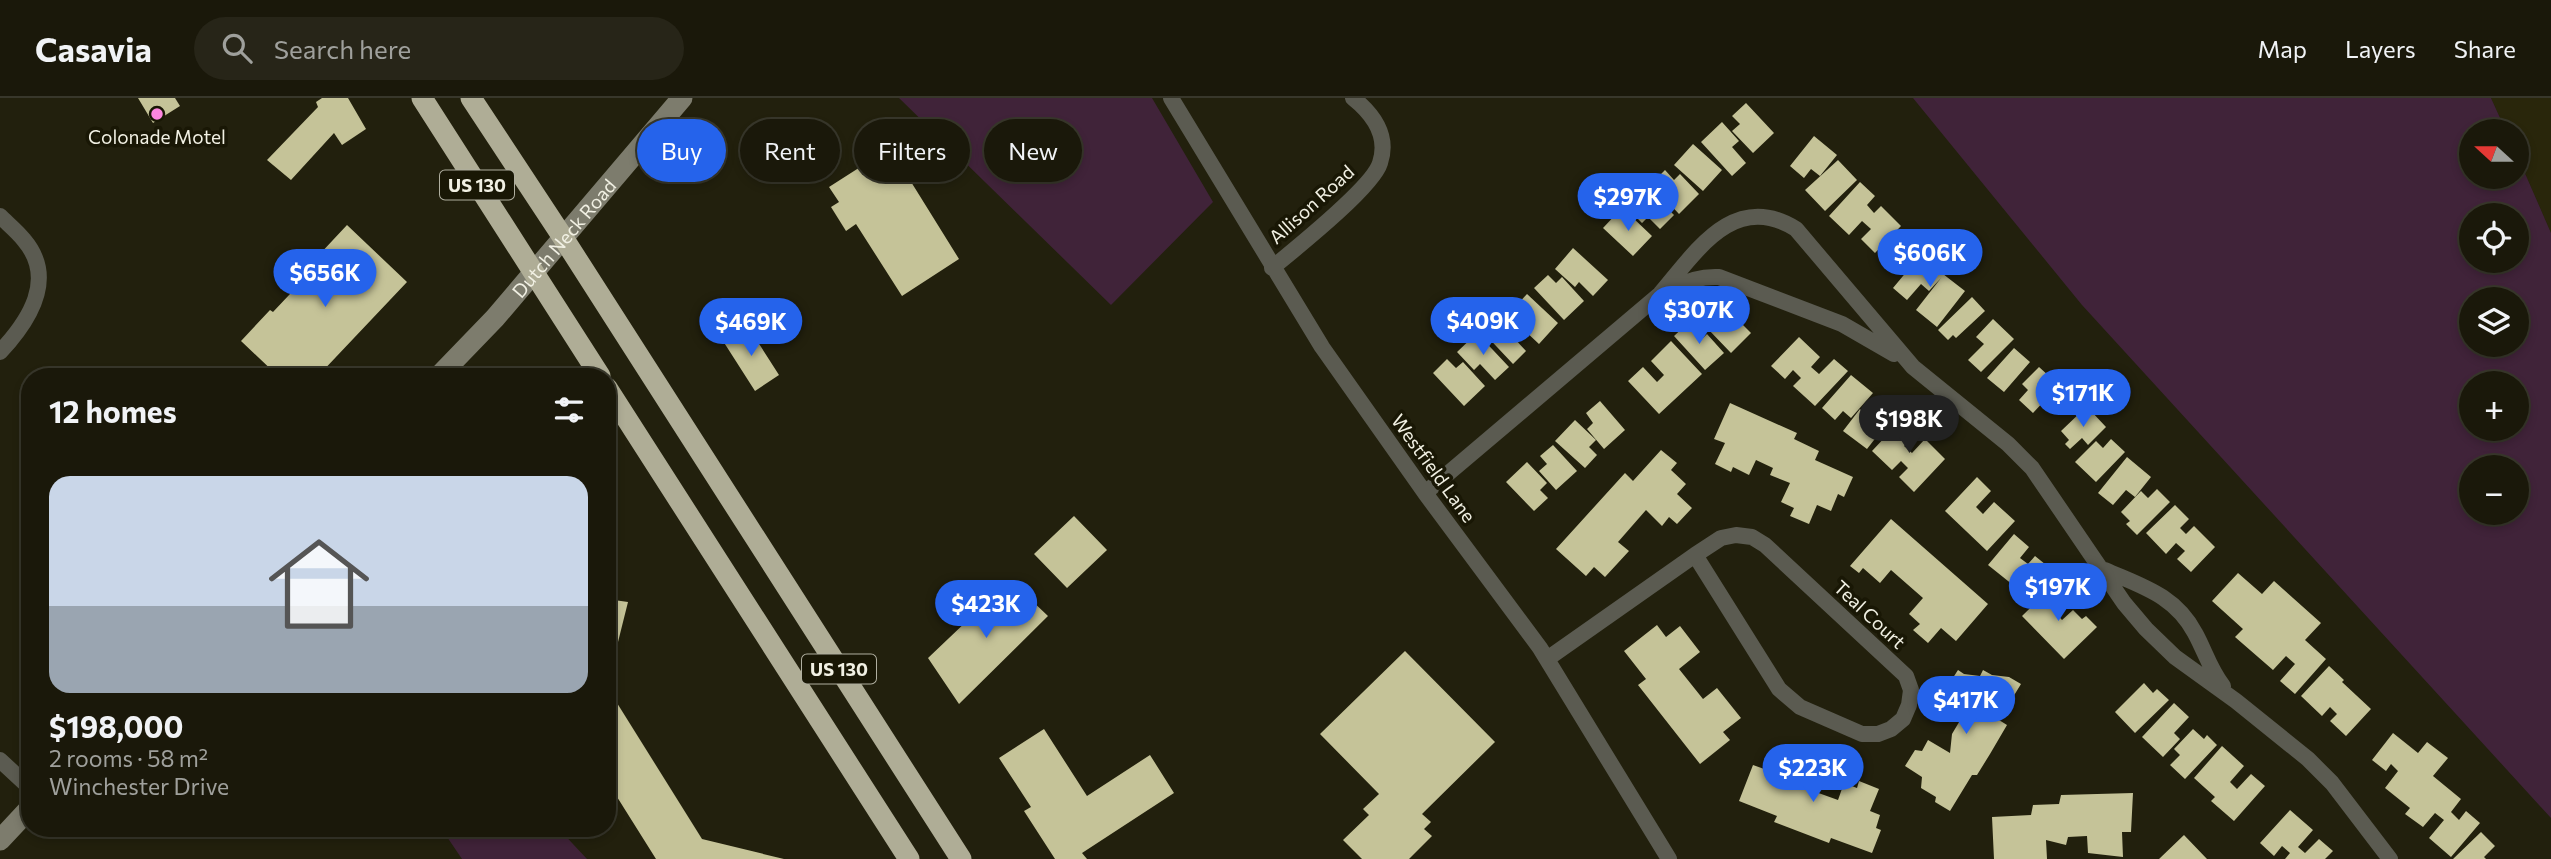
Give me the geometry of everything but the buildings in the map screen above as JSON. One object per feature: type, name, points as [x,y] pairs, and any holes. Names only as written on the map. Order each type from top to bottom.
[{"type":"highway","name":"US 130","points":[[422,98],[595,368]]},
{"type":"highway","name":"US 130","points":[[471,98],[961,859]]},
{"type":"highway","name":"US 130","points":[[616,402],[909,859]]},
{"type":"street","name":"Dutch Neck Road","points":[[447,368],[495,318],[682,98]]},
{"type":"street","name":"Westfield Lane","points":[[1171,98],[1322,347],[1547,659],[1669,859]]},
{"type":"street","name":"Allison Road","points":[[1272,268],[1340,209],[1377,172],[1382,152],[1381,135],[1375,121],[1353,98]]},
{"type":"street","points":[[1660,294],[1681,266],[1731,222],[1747,216],[1764,215],[1781,220],[1796,229],[1913,367]]},
{"type":"street","points":[[0,216],[25,241],[34,257],[38,274],[33,310],[20,331],[0,352]]},
{"type":"street","points":[[1425,493],[1660,294],[1685,281],[1719,277],[1842,324],[1879,343],[2008,444],[2032,468],[2124,603],[2161,646],[2236,701],[2308,759],[2332,783],[2390,859]]},
{"type":"street","name":"Teal Court","points":[[1547,659],[1695,555],[1721,538],[1736,535],[1752,537],[1765,545],[1906,676],[1911,690],[1903,719],[1891,729],[1878,734],[1862,734],[1800,707],[1788,699],[1695,555]]},
{"type":"street","points":[[2102,568],[2157,592],[2179,611],[2194,631],[2214,675],[2236,701]]},
{"type":"street","points":[[0,760],[21,780]]},
{"type":"street","points":[[0,840],[21,818]]},
{"type":"shaded area","points":[[899,98],[1152,98],[1213,202],[1111,305],[985,182],[1082,182],[1082,119],[984,119],[984,181],[970,167],[970,119],[921,119]]},
{"type":"shaded area","points":[[1913,98],[2491,98],[2501,119],[2459,119],[2459,189],[2529,189],[2529,183],[2551,233],[2551,818],[2082,305]]},
{"type":"shaded area","points":[[2491,98],[2551,98],[2551,233],[2529,183],[2529,119],[2501,119]]},
{"type":"shaded area","points":[[447,837],[566,837],[587,859],[462,859]]},
{"type":"place","name":"Colonade Motel","points":[[157,114]]}]
